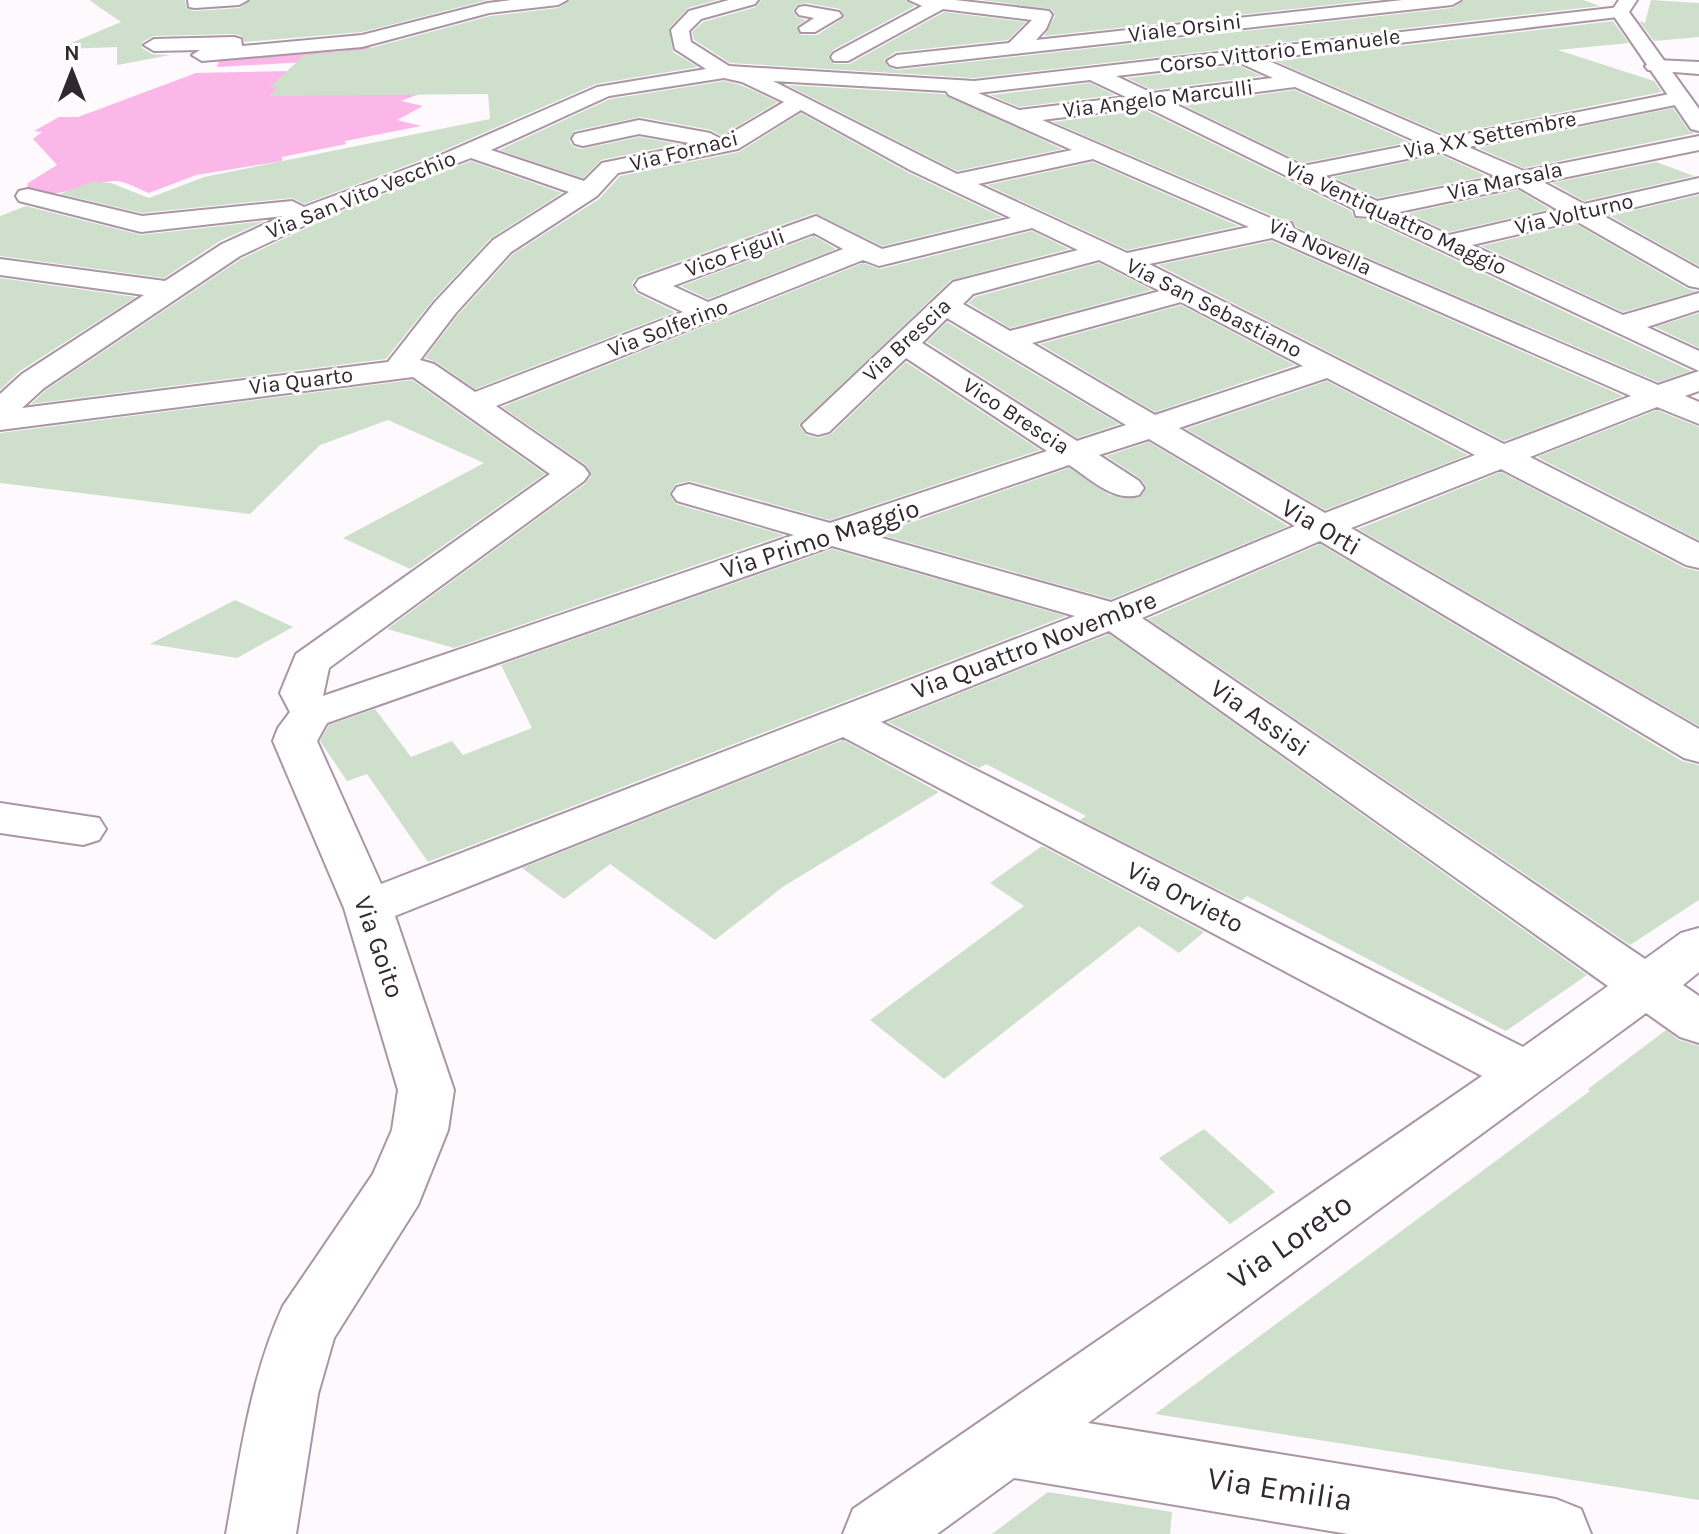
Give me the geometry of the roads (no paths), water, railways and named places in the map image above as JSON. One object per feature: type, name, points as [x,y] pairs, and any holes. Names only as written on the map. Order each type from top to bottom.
[{"type":"street","points":[[195,3],[239,0]]},
{"type":"street","points":[[202,55],[362,41],[488,8],[558,0]]},
{"type":"street","points":[[918,0],[945,1],[1010,14],[1043,15],[1037,29],[1015,48]]},
{"type":"street","points":[[1254,0],[1264,18]]},
{"type":"street","name":"Viale Orsini","points":[[945,1],[833,57],[908,62],[1264,18],[1452,0]]},
{"type":"street","points":[[753,1],[695,15],[680,30],[682,45],[691,51],[728,61],[940,86]]},
{"type":"street","points":[[1621,4],[1655,66],[1699,124]]},
{"type":"street","name":"Corso Vittorio Emanuele","points":[[940,86],[974,87],[1240,56],[1621,4]]},
{"type":"street","points":[[154,45],[313,45]]},
{"type":"street","points":[[1240,56],[1519,178],[1699,280]]},
{"type":"street","name":"Via San Vito Vecchio","points":[[0,411],[33,381],[231,250],[330,204],[433,167],[548,118],[575,102],[728,61]]},
{"type":"street","name":"Via San Sebastiano","points":[[728,61],[748,77],[954,182],[1113,257],[1699,557]]},
{"type":"street","points":[[908,62],[922,77],[940,86]]},
{"type":"street","points":[[1655,66],[1699,68]]},
{"type":"street","name":"Via Ventiquattro Maggio","points":[[1093,73],[1299,174],[1699,362]]},
{"type":"street","name":"Via Angelo Marculli","points":[[1019,117],[1297,81]]},
{"type":"street","name":"Via Novella","points":[[940,86],[1276,228],[1699,414]]},
{"type":"street","name":"Via XX Settembre","points":[[1299,174],[1680,98]]},
{"type":"street","name":"Via Fornaci","points":[[398,369],[445,308],[502,246],[588,191],[610,168],[730,144],[743,139],[783,108],[802,102]]},
{"type":"street","points":[[548,118],[573,137],[583,139],[639,127],[730,144]]},
{"type":"street","points":[[583,139],[610,168]]},
{"type":"street","name":"Via Marsala","points":[[1113,257],[1323,222],[1519,178],[1699,143]]},
{"type":"street","points":[[469,150],[588,191]]},
{"type":"street","points":[[954,182],[1097,151]]},
{"type":"street","name":"Via Volturno","points":[[1449,243],[1699,185]]},
{"type":"street","points":[[28,196],[141,224],[330,204]]},
{"type":"street","name":"Via Solferino","points":[[471,405],[707,312],[872,254],[1035,220]]},
{"type":"street","name":"Vico Figuli","points":[[707,312],[649,285],[816,224],[872,254]]},
{"type":"street","name":"Via Brescia","points":[[818,425],[963,288],[1113,257]]},
{"type":"street","points":[[0,267],[169,290]]},
{"type":"street","points":[[1007,341],[1184,293]]},
{"type":"street","points":[[1622,325],[1699,301]]},
{"type":"street","name":"Via Orti","points":[[945,305],[1699,748]]},
{"type":"street","name":"Vico Brescia","points":[[904,344],[1127,488]]},
{"type":"street","name":"Via Primo Maggio","points":[[312,714],[662,591],[1330,367]]},
{"type":"street","name":"Via Quarto","points":[[0,420],[398,369],[423,370],[572,474],[310,663],[301,693],[312,714]]},
{"type":"street","name":"Via Quattro Novembre","points":[[368,908],[1205,579],[1321,527],[1699,380]]},
{"type":"street","name":"Via Assisi","points":[[689,494],[1111,614],[1699,1023]]},
{"type":"street","name":"Via Goito","points":[[261,1534],[285,1394],[305,1327],[397,1187],[420,1130],[426,1090],[368,908],[295,741],[299,728],[312,714]]},
{"type":"street","name":"Via Orvieto","points":[[843,720],[1526,1074]]},
{"type":"street","points":[[0,818],[83,829]]},
{"type":"street","name":"Via Loreto","points":[[878,1534],[1526,1074],[1699,946]]},
{"type":"street","name":"Via Emilia","points":[[1005,1443],[1556,1534]]}]
